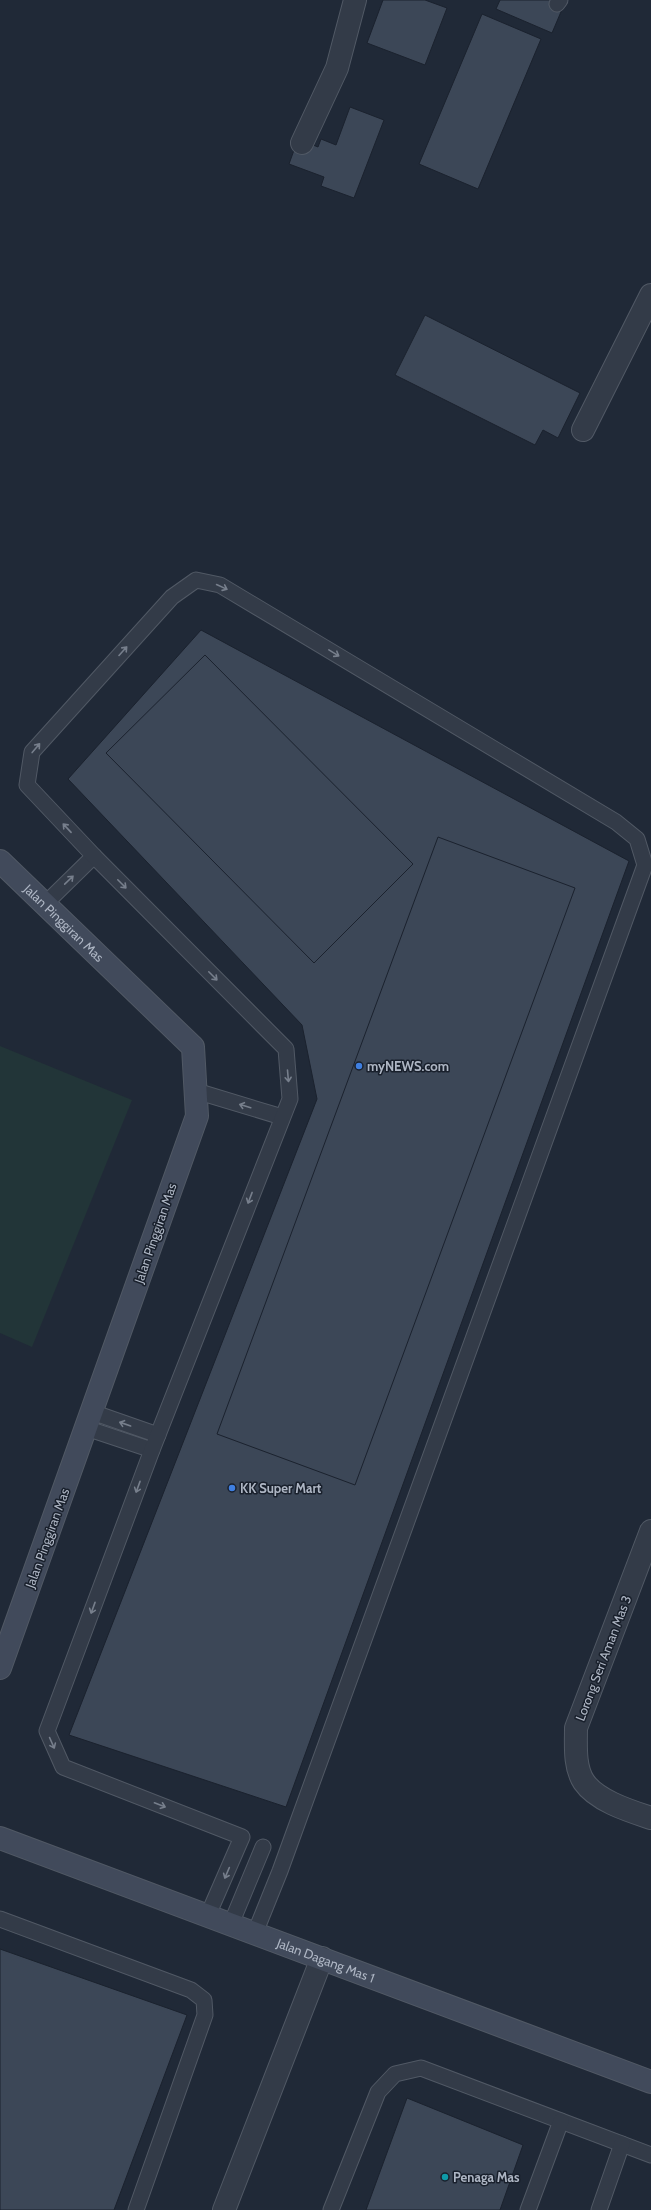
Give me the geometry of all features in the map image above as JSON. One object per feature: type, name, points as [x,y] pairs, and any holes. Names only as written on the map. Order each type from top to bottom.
[{"type":"street","points":[[302,143],[337,68],[355,0]]},
{"type":"street","points":[[582,430],[651,295]]},
{"type":"street","name":"Jalan Pinggiran Mas","points":[[0,861],[193,1047],[197,1116],[0,1668]]},
{"type":"street","name":"Lorong Seri Aman Mas 3","points":[[651,1531],[576,1728],[576,1755],[584,1782],[607,1802],[651,1818]]},
{"type":"street","name":"Jalan Dagang Mas 1","points":[[0,1838],[651,2082]]},
{"type":"street","points":[[224,2210],[322,1958]]},
{"type":"lane","points":[[208,1915],[242,1837],[63,1767],[47,1731],[152,1450],[290,1099],[286,1048],[94,856],[27,785],[32,752],[172,597],[196,580],[220,585],[616,822],[637,839],[645,865],[283,1863],[256,1933]]},
{"type":"lane","points":[[45,904],[94,856]]},
{"type":"lane","points":[[196,1091],[282,1117]]},
{"type":"lane","points":[[89,1420],[158,1435]]},
{"type":"lane","points":[[89,1420],[152,1450]]},
{"type":"lane","points":[[231,1924],[261,1851],[283,1863]]},
{"type":"lane","points":[[0,1919],[191,1990],[204,2000],[205,2015],[136,2210]]},
{"type":"lane","points":[[331,2210],[378,2092],[394,2074],[421,2068],[651,2155]]},
{"type":"lane","points":[[528,2210],[561,2121]]},
{"type":"lane","points":[[599,2210],[622,2144]]},
{"type":"green space","points":[[0,1046],[132,1100],[32,1347],[0,1333]]},
{"type":"building","points":[[383,0],[425,0],[447,8],[425,65],[367,43]]},
{"type":"building","points":[[500,0],[566,0],[552,33],[496,9]]},
{"type":"building","points":[[482,14],[541,39],[478,189],[419,164]]},
{"type":"building","points":[[350,107],[384,120],[354,198],[321,186],[324,177],[289,164],[298,139],[318,147],[321,139],[336,145]]},
{"type":"building","points":[[425,315],[580,393],[558,438],[543,430],[535,445],[395,375]]},
{"type":"building","points":[[201,630],[629,861],[286,1807],[69,1735],[317,1099],[302,1025],[68,779]]},
{"type":"building","points":[[205,655],[413,864],[314,963],[106,753]]},
{"type":"building","points":[[438,837],[575,888],[355,1485],[217,1434]]},
{"type":"building","points":[[0,1949],[187,2015],[114,2210],[0,2210]]},
{"type":"building","name":"Penaga Mas","points":[[407,2098],[523,2145],[500,2210],[366,2210]]},
{"type":"place","name":"myNEWS.com","points":[[359,1066]]},
{"type":"place","name":"KK Super Mart","points":[[232,1488]]},
{"type":"place","name":"Penaga Mas","points":[[445,2177]]}]
